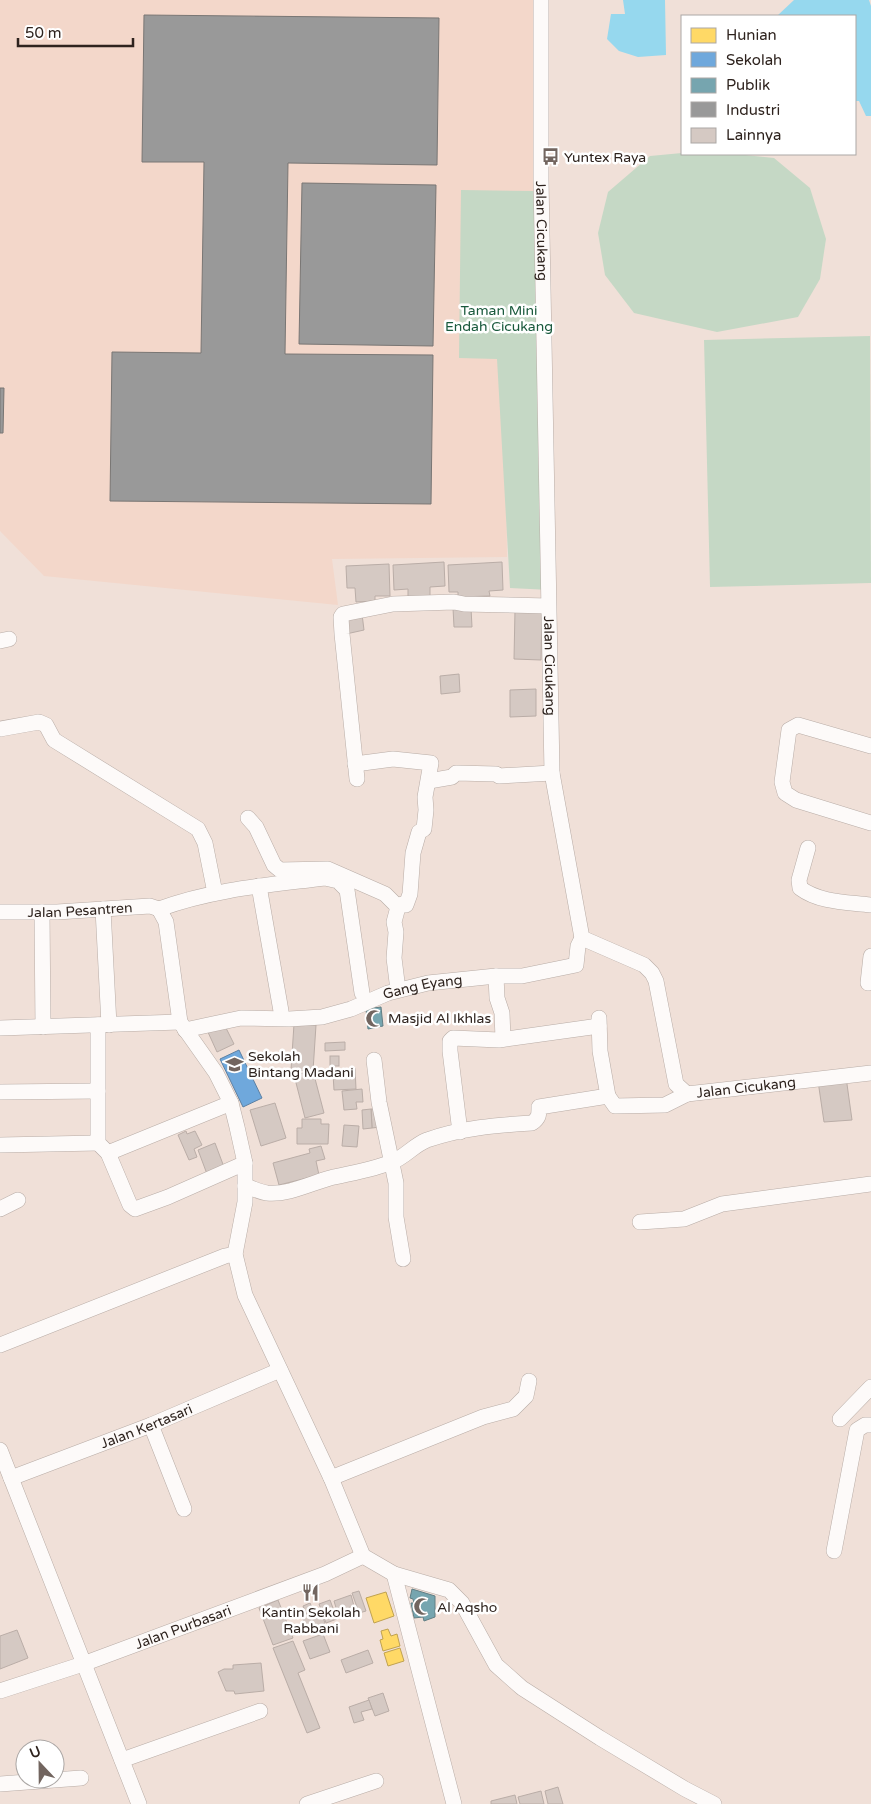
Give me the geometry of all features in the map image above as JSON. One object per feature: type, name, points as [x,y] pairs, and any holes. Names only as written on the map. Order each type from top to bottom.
[{"type":"street","name":"Jalan Cicukang","points":[[541,0],[541,180],[552,773],[582,938],[644,966],[652,973],[656,981],[676,1084],[687,1094],[871,1073]]},
{"type":"street","points":[[398,990],[394,958],[396,932],[394,922],[398,907],[402,904],[406,906],[410,894],[413,853],[418,832],[424,828],[425,797],[431,763],[393,759],[356,771],[341,617],[343,614],[393,604],[454,602],[464,604],[548,606]]},
{"type":"street","points":[[0,729],[39,722],[46,725],[54,740],[198,829],[205,843],[215,893]]},
{"type":"street","points":[[871,746],[798,725],[790,730],[782,782],[786,793],[796,800],[871,823]]},
{"type":"street","points":[[429,781],[452,778],[456,773],[496,774],[499,776],[552,773]]},
{"type":"street","points":[[248,818],[256,827],[274,866],[280,870],[328,868],[385,894],[398,907]]},
{"type":"street","points":[[808,848],[799,880],[800,888],[808,894],[821,899],[871,905]]},
{"type":"street","points":[[362,993],[347,890],[338,881],[325,878],[259,886],[189,898],[159,909],[166,922],[183,1026],[216,1073],[231,1103],[238,1127],[245,1163],[245,1202],[236,1254],[245,1295],[331,1478],[363,1556],[394,1574],[449,1590],[462,1603],[496,1665],[522,1688],[600,1738],[685,1789],[714,1804]]},
{"type":"street","points":[[259,886],[281,1012]]},
{"type":"street","name":"Jalan Pesantren","points":[[0,912],[42,912],[150,906],[159,909]]},
{"type":"street","points":[[103,909],[103,1025],[98,1091],[103,1148],[130,1205],[135,1209],[168,1197],[245,1163]]},
{"type":"street","points":[[42,912],[43,1027]]},
{"type":"street","name":"Gang Eyang","points":[[0,1028],[103,1025],[183,1026],[241,1018],[289,1019],[322,1017],[350,1009],[398,990],[428,983],[496,976],[522,976],[576,965],[578,946],[582,938]]},
{"type":"street","points":[[868,982],[871,956]]},
{"type":"street","points":[[496,976],[498,998],[502,1013],[503,1039]]},
{"type":"street","points":[[460,1132],[450,1051],[450,1041],[453,1038],[503,1039],[599,1022],[600,1051],[608,1096],[615,1106],[665,1105],[687,1094]]},
{"type":"street","points":[[374,1060],[379,1102],[396,1183],[396,1217],[403,1259]]},
{"type":"street","points":[[0,1092],[98,1091]]},
{"type":"street","points":[[245,1186],[266,1193],[286,1191],[369,1170],[392,1162],[426,1141],[488,1126],[532,1122],[537,1120],[539,1107],[608,1096]]},
{"type":"street","points":[[0,1145],[103,1148],[231,1103]]},
{"type":"street","points":[[640,1222],[684,1219],[722,1204],[871,1184]]},
{"type":"street","points":[[0,1208],[18,1200]]},
{"type":"street","points":[[0,1345],[225,1256],[236,1254]]},
{"type":"street","name":"Jalan Kertasari","points":[[12,1478],[152,1425],[280,1370]]},
{"type":"street","points":[[331,1478],[483,1417],[513,1408],[526,1396],[529,1381]]},
{"type":"street","points":[[840,1419],[871,1387]]},
{"type":"street","points":[[834,1551],[858,1430],[865,1424],[871,1425]]},
{"type":"street","points":[[152,1425],[184,1510]]},
{"type":"street","points":[[0,1450],[139,1804]]},
{"type":"street","name":"Jalan Purbasari","points":[[0,1690],[83,1664],[325,1574],[363,1556]]},
{"type":"street","points":[[394,1574],[454,1804]]},
{"type":"street","points":[[122,1760],[260,1711]]},
{"type":"street","points":[[0,1784],[81,1778]]},
{"type":"street","points":[[307,1804],[376,1781]]},
{"type":"shaded area","points":[[0,0],[535,0],[539,469],[506,470],[507,557],[332,559],[338,605],[44,576],[0,531]]},
{"type":"green space","points":[[681,153],[681,155],[746,155],[774,158],[810,188],[826,239],[820,279],[798,317],[717,332],[634,313],[605,275],[598,233],[608,192],[650,156]]},
{"type":"green space","name":"Taman Mini Endah Cicukang","points":[[461,190],[534,191],[550,590],[510,588],[497,359],[459,358]]},
{"type":"green space","points":[[870,336],[871,583],[710,587],[704,340]]},
{"type":"water","points":[[623,0],[665,0],[666,55],[638,57],[619,51],[607,39],[611,14],[625,14]]},
{"type":"water","points":[[794,0],[869,0],[871,6],[871,116],[866,116],[859,101],[856,101],[856,15],[778,15]]},
{"type":"building: Hunian","points":[[386,1592],[394,1616],[374,1623],[366,1598]]},
{"type":"building: Hunian","points":[[388,1629],[391,1636],[397,1634],[400,1646],[383,1651],[380,1640],[383,1639],[381,1631]]},
{"type":"building: Hunian","points":[[400,1648],[404,1661],[388,1666],[384,1653]]},
{"type":"building: Sekolah","points":[[239,1050],[262,1098],[243,1107],[220,1059]]},
{"type":"building: Publik","name":"Masjid Al Ikhlas","points":[[381,1007],[383,1026],[368,1029],[366,1009]]},
{"type":"building: Publik","name":"Al Aqsho","points":[[412,1589],[435,1596],[435,1617],[424,1621],[423,1617],[414,1618],[411,1603],[414,1603],[413,1599],[410,1598]]},
{"type":"building: Industri","points":[[144,15],[439,18],[437,165],[288,163],[285,354],[433,355],[431,504],[110,501],[112,352],[201,353],[204,162],[142,162]]},
{"type":"building: Industri","points":[[302,183],[436,185],[433,346],[299,344]]},
{"type":"building: Industri","points":[[0,388],[4,388],[3,433],[0,433]]},
{"type":"building: Lainnya","points":[[444,562],[445,586],[430,587],[430,596],[408,597],[408,589],[394,590],[393,565]]},
{"type":"building: Lainnya","points":[[502,562],[503,590],[489,591],[490,596],[458,597],[458,592],[449,592],[448,565]]},
{"type":"building: Lainnya","points":[[389,564],[390,596],[375,596],[375,601],[356,602],[355,588],[347,588],[346,566]]},
{"type":"building: Lainnya","points":[[453,608],[471,608],[472,627],[454,627]]},
{"type":"building: Lainnya","points":[[515,610],[542,610],[541,660],[514,659]]},
{"type":"building: Lainnya","points":[[362,614],[364,630],[346,634],[344,616]]},
{"type":"building: Lainnya","points":[[459,674],[460,692],[441,694],[440,676]]},
{"type":"building: Lainnya","points":[[536,689],[536,716],[510,717],[510,690]]},
{"type":"building: Lainnya","points":[[223,1022],[234,1044],[217,1052],[207,1030]]},
{"type":"building: Lainnya","points":[[294,1024],[316,1025],[313,1071],[291,1070]]},
{"type":"building: Lainnya","points":[[345,1042],[345,1050],[325,1051],[325,1043]]},
{"type":"building: Lainnya","points":[[330,1056],[339,1056],[339,1066],[330,1066]]},
{"type":"building: Lainnya","points":[[355,1068],[356,1089],[334,1090],[333,1074],[343,1073],[343,1069]]},
{"type":"building: Lainnya","points":[[313,1071],[324,1113],[305,1118],[294,1075]]},
{"type":"building: Lainnya","points":[[846,1077],[852,1120],[824,1122],[818,1081]]},
{"type":"building: Lainnya","points":[[362,1089],[363,1102],[356,1102],[357,1109],[344,1110],[342,1091]]},
{"type":"building: Lainnya","points":[[275,1103],[286,1138],[261,1146],[250,1110]]},
{"type":"building: Lainnya","points":[[371,1109],[379,1109],[380,1127],[372,1128]]},
{"type":"building: Lainnya","points":[[371,1109],[372,1128],[363,1129],[362,1110]]},
{"type":"building: Lainnya","points":[[302,1119],[321,1119],[321,1124],[329,1124],[328,1144],[297,1144],[297,1128],[302,1128]]},
{"type":"building: Lainnya","points":[[344,1125],[359,1126],[357,1147],[342,1146]]},
{"type":"building: Lainnya","points":[[186,1131],[187,1134],[195,1131],[202,1145],[194,1149],[197,1157],[189,1160],[178,1135]]},
{"type":"building: Lainnya","points":[[215,1143],[224,1167],[207,1174],[198,1150]]},
{"type":"building: Lainnya","points":[[321,1146],[325,1159],[316,1161],[319,1175],[279,1185],[273,1163],[310,1153],[309,1149]]},
{"type":"building: Lainnya","points":[[359,1591],[366,1611],[359,1613],[352,1593]]},
{"type":"building: Lainnya","points":[[351,1595],[354,1606],[337,1611],[334,1601]]},
{"type":"building: Lainnya","points":[[278,1600],[293,1638],[273,1645],[259,1608]]},
{"type":"building: Lainnya","points":[[330,1600],[337,1619],[326,1623],[319,1604]]},
{"type":"building: Lainnya","points":[[310,1603],[314,1612],[320,1610],[325,1623],[307,1630],[302,1617],[307,1616],[303,1606]]},
{"type":"building: Lainnya","points":[[17,1630],[28,1658],[0,1669],[0,1636]]},
{"type":"building: Lainnya","points":[[323,1634],[330,1652],[310,1659],[303,1641]]},
{"type":"building: Lainnya","points":[[293,1641],[305,1670],[298,1673],[320,1728],[307,1733],[273,1648]]},
{"type":"building: Lainnya","points":[[368,1650],[373,1663],[346,1673],[341,1660]]},
{"type":"building: Lainnya","points":[[261,1663],[264,1691],[235,1694],[234,1691],[226,1691],[218,1672],[224,1669],[233,1669],[233,1665]]},
{"type":"building: Lainnya","points":[[383,1693],[389,1711],[375,1716],[368,1698]]},
{"type":"building: Lainnya","points":[[369,1700],[372,1709],[361,1712],[364,1720],[354,1723],[349,1707]]},
{"type":"building: Lainnya","points":[[558,1787],[563,1804],[548,1804],[545,1791]]},
{"type":"building: Lainnya","points":[[541,1791],[544,1804],[520,1804],[518,1797]]},
{"type":"building: Lainnya","points":[[515,1795],[517,1804],[491,1804],[491,1801]]},
{"type":"place","name":"Yuntex Raya","points":[[550,157]]},
{"type":"place","name":"Masjid Al Ikhlas","points":[[374,1018]]},
{"type":"place","name":"Sekolah Bintang Madani","points":[[234,1064]]},
{"type":"place","name":"Kantin Sekolah Rabbani","points":[[311,1592]]},
{"type":"place","name":"Al Aqsho","points":[[423,1607]]}]
